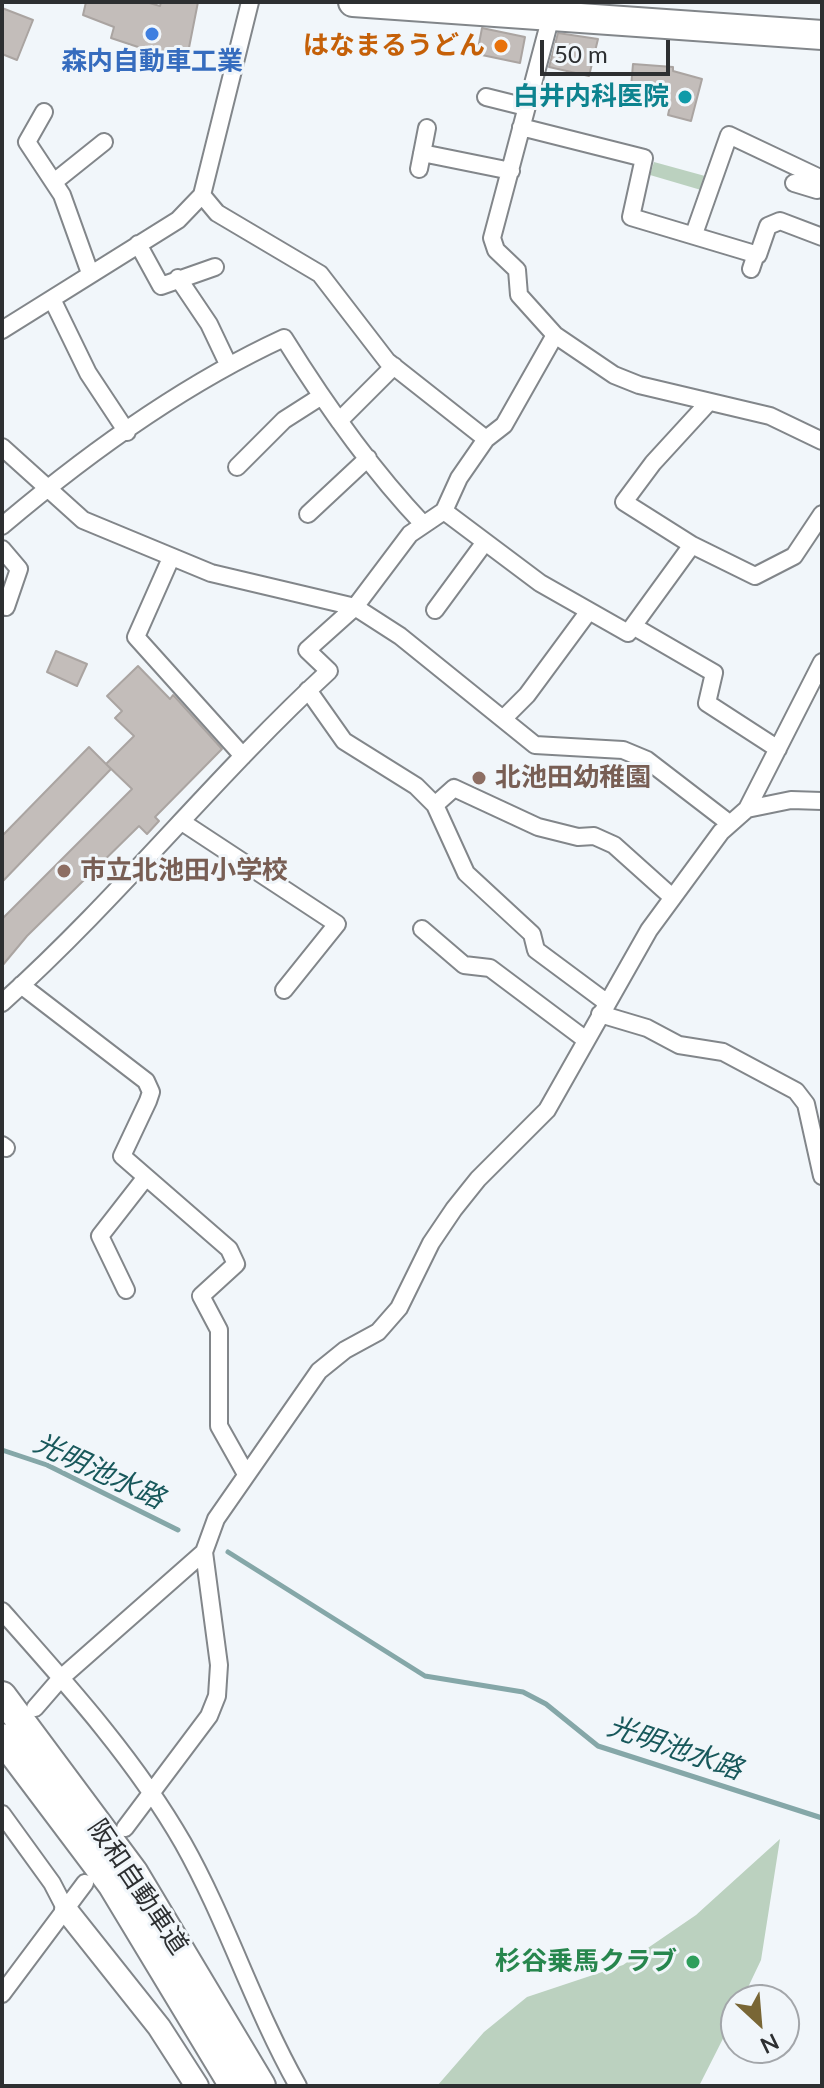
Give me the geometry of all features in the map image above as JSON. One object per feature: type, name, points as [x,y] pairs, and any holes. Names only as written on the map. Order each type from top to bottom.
[{"type":"highway","points":[[353,2],[822,35]]},
{"type":"highway","name":"阪和自動車道","points":[[2,1696],[133,1872],[237,2040],[261,2086]]},
{"type":"highway","name":"阪和自動車道","points":[[2,1738],[112,1884],[234,2086]]},
{"type":"street","points":[[2,330],[178,220],[202,195],[250,2]]},
{"type":"street","points":[[551,16],[492,238],[496,250],[517,270],[519,295],[555,335],[614,375],[708,403],[770,416],[822,441]]},
{"type":"street","points":[[486,97],[526,107]]},
{"type":"street","points":[[44,112],[27,142],[37,162],[54,182],[90,273]]},
{"type":"street","points":[[521,127],[644,158],[631,217],[694,234],[754,262],[768,226],[780,221],[822,237]]},
{"type":"street","points":[[427,128],[420,161],[511,171]]},
{"type":"street","points":[[694,234],[729,135],[821,187]]},
{"type":"street","points":[[54,182],[104,142]]},
{"type":"street","points":[[794,183],[821,187]]},
{"type":"street","points":[[202,195],[217,213],[320,274],[394,366],[486,439]]},
{"type":"street","points":[[138,244],[161,286],[215,267]]},
{"type":"street","points":[[178,278],[209,324],[228,364]]},
{"type":"street","points":[[52,299],[88,373],[127,432]]},
{"type":"street","points":[[246,1474],[219,1426],[219,1330],[201,1296],[236,1264],[229,1249],[122,1156],[151,1092],[146,1081],[9,993],[182,822],[266,729],[329,671],[307,650],[355,607],[410,534],[444,511],[459,478],[486,439],[504,425],[555,335]]},
{"type":"street","points":[[2,526],[47,487],[228,364],[284,338],[320,397],[423,524]]},
{"type":"street","points":[[339,421],[394,366]]},
{"type":"street","points":[[237,467],[284,420],[320,397]]},
{"type":"street","points":[[708,403],[653,463],[624,502],[692,545],[755,576],[794,556],[822,514]]},
{"type":"street","points":[[2,447],[83,520],[211,573],[355,607],[400,636],[535,745],[555,748],[607,747],[647,760],[729,823]]},
{"type":"street","points":[[308,514],[368,458]]},
{"type":"street","points":[[444,511],[540,583],[628,633],[692,545]]},
{"type":"street","points":[[435,610],[485,542]]},
{"type":"street","points":[[2,549],[19,569],[6,607]]},
{"type":"street","points":[[171,558],[136,637],[243,756]]},
{"type":"street","points":[[503,719],[527,695],[589,611]]},
{"type":"street","points":[[633,626],[714,673],[707,703],[778,749]]},
{"type":"street","points":[[125,1828],[209,1716],[217,1696],[219,1665],[204,1552],[216,1519],[319,1371],[345,1350],[378,1332],[399,1308],[431,1243],[454,1209],[478,1179],[547,1110],[603,1008],[672,897],[729,823],[747,809],[822,662]]},
{"type":"street","points":[[308,690],[344,741],[416,786],[435,805],[473,882],[532,934],[536,950],[603,1008],[687,1048],[723,1052],[796,1091],[806,1104],[822,1176]]},
{"type":"street","points":[[435,805],[454,788],[538,827],[578,837],[594,836],[614,845],[672,897]]},
{"type":"street","points":[[747,809],[791,800],[822,801]]},
{"type":"street","points":[[182,822],[337,924],[284,990]]},
{"type":"street","points":[[422,929],[464,965],[490,968],[586,1040]]},
{"type":"street","points":[[126,1290],[100,1236],[146,1177]]},
{"type":"street","points":[[35,1708],[61,1678],[204,1552]]},
{"type":"street","points":[[2,1611],[61,1678],[151,1794],[210,1894],[256,2007],[298,2086]]},
{"type":"street","points":[[2,1814],[52,1883],[66,1910],[159,2027],[197,2086]]},
{"type":"street","points":[[2,1994],[85,1883]]},
{"type":"green space","points":[[654,162],[705,176],[701,190],[650,175]]},
{"type":"green space","name":"杉谷乗馬クラブ","points":[[780,1839],[761,1960],[750,1984],[720,1984],[720,2045],[699,2086],[437,2086],[484,2032],[527,1997],[623,1965],[696,1915]]},
{"type":"building","name":"森内自動車工業","points":[[86,2],[146,2],[160,6],[161,2],[198,2],[186,63],[111,38],[114,27],[83,15]]},
{"type":"building","points":[[2,8],[33,20],[17,60],[2,54]]},
{"type":"building","name":"はなまるうどん","points":[[482,28],[525,37],[520,63],[477,54]]},
{"type":"building","points":[[558,33],[598,39],[589,76],[549,67]]},
{"type":"building","points":[[633,64],[673,67],[673,71],[702,79],[691,121],[668,115],[670,106],[630,99]]},
{"type":"building","points":[[56,651],[87,664],[77,686],[47,672]]},
{"type":"building","points":[[138,666],[170,699],[173,695],[222,749],[155,817],[159,821],[147,834],[139,826],[27,936],[2,966],[2,919],[132,789],[106,764],[134,736],[115,718],[122,711],[107,696]]},
{"type":"building","points":[[89,747],[111,769],[2,882],[2,836]]},
{"type":"waterway","name":"光明池水路","points":[[2,1450],[47,1465],[178,1530]]},
{"type":"waterway","name":"光明池水路","points":[[228,1552],[425,1676],[523,1692],[546,1704],[598,1746],[822,1818]]},
{"type":"place","name":"森内自動車工業","points":[[152,34]]},
{"type":"place","name":"はなまるうどん","points":[[501,46]]},
{"type":"place","name":"白井内科医院","points":[[685,97]]},
{"type":"place","name":"北池田幼稚園","points":[[479,778]]},
{"type":"place","name":"市立北池田小学校","points":[[64,871]]},
{"type":"place","name":"杉谷乗馬クラブ","points":[[693,1962]]}]
